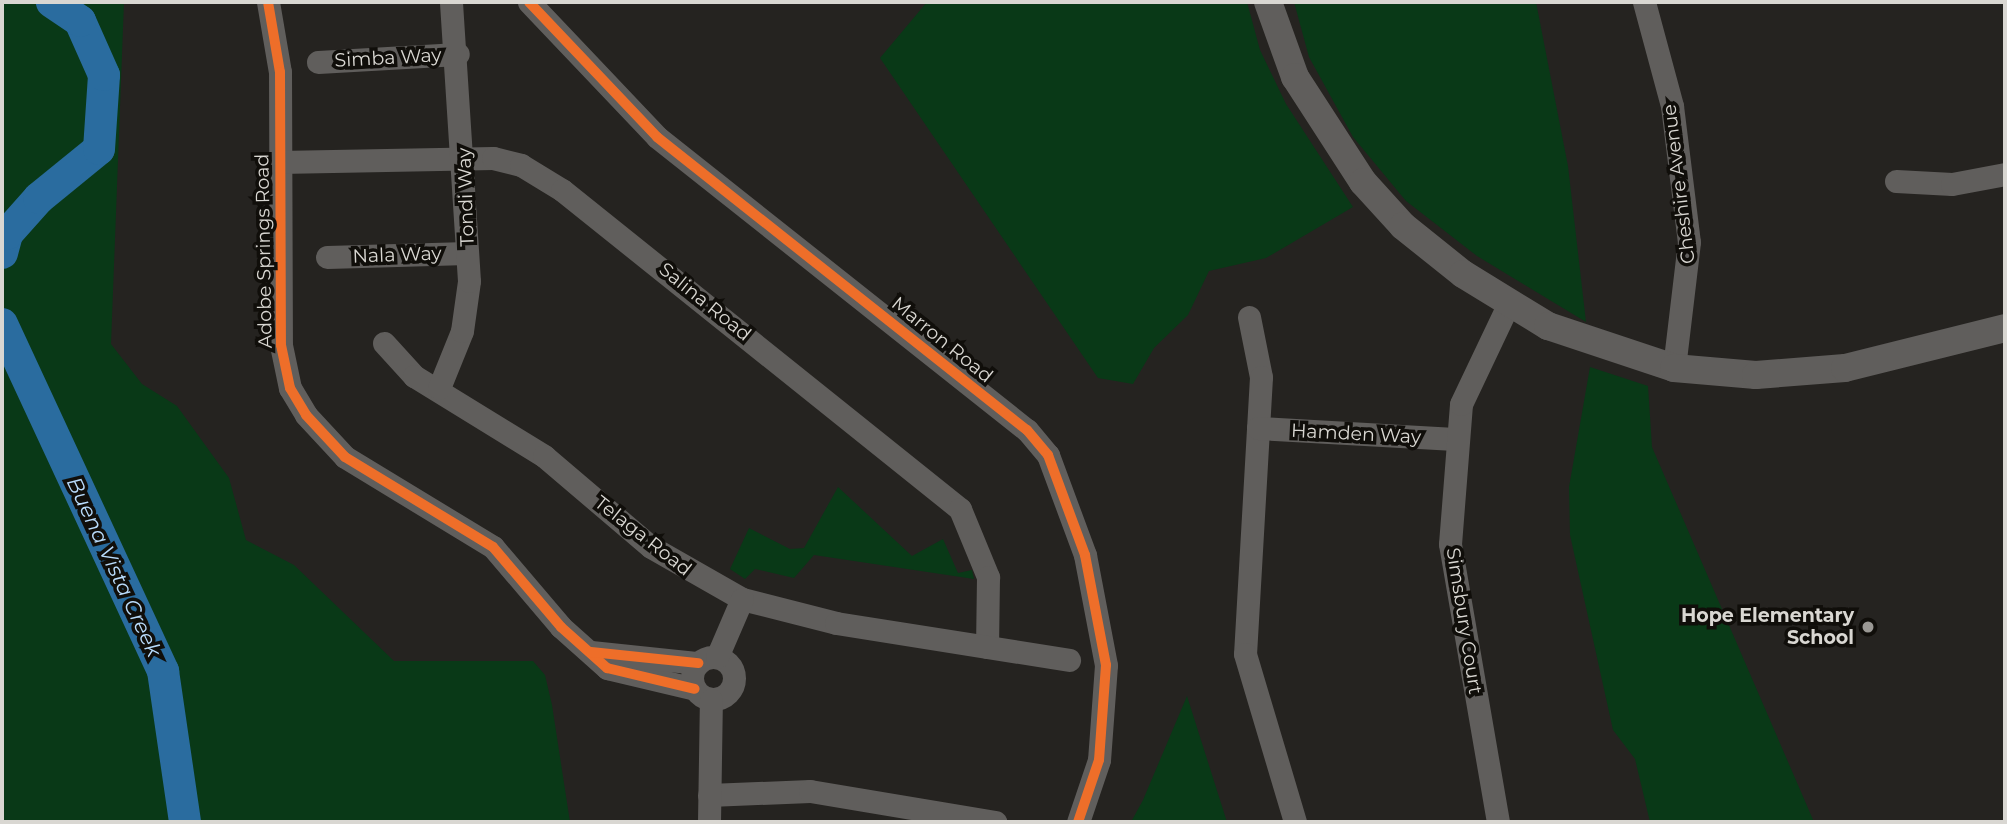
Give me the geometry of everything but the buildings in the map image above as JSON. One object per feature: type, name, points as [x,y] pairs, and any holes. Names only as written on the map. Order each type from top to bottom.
[{"type":"main road","points":[[1268,2],[1295,77],[1363,182],[1404,226],[1509,303],[1602,348],[1674,368],[1756,375],[1845,368],[2005,328]]},
{"type":"street","name":"Adobe Springs Road","points":[[268,2],[279,72],[281,345],[290,388],[306,415],[345,457],[493,547],[561,626],[592,652],[625,675],[703,694]]},
{"type":"street","name":"Tondi Way","points":[[439,388],[462,331],[467,253],[466,156],[452,2]]},
{"type":"street","name":"Marron Road","points":[[529,2],[657,137],[1027,430],[1048,455],[1085,555],[1106,664],[1099,760],[1077,822]]},
{"type":"street","name":"Cheshire Avenue","points":[[1644,2],[1672,106],[1689,242],[1674,368]]},
{"type":"street","name":"Simba Way","points":[[318,62],[458,54]]},
{"type":"street","name":"Salina Road","points":[[279,162],[466,156],[521,165],[562,190],[960,509],[988,577],[987,647]]},
{"type":"street","points":[[1896,181],[1952,184],[2005,174]]},
{"type":"street","name":"Nala Way","points":[[327,257],[467,253]]},
{"type":"street","name":"Simsbury Court","points":[[1498,822],[1450,544],[1455,439],[1475,369],[1509,303]]},
{"type":"street","points":[[1249,317],[1261,377],[1245,654],[1295,822]]},
{"type":"street","name":"Telaga Road","points":[[384,343],[404,369],[439,388],[544,456],[651,547],[741,599],[987,647],[1069,660]]},
{"type":"street","name":"Hamden Way","points":[[1258,428],[1455,439]]},
{"type":"street","points":[[709,822],[703,694],[707,660],[741,599]]},
{"type":"street","points":[[592,652],[664,664],[707,660],[732,669],[734,682],[727,695],[703,694]]},
{"type":"street","points":[[709,795],[810,791],[889,812],[995,822]]},
{"type":"green space","points":[[2,2],[124,2],[111,344],[142,384],[177,406],[229,478],[246,540],[294,565],[394,661],[533,661],[545,675],[552,705],[570,822],[2,822]]},
{"type":"green space","points":[[927,2],[1247,2],[1260,50],[1286,104],[1353,207],[1266,258],[1209,271],[1188,315],[1154,348],[1133,384],[1098,378],[880,58]]},
{"type":"green space","points":[[1294,2],[1536,2],[1568,166],[1586,322],[1477,256],[1406,201],[1353,137],[1309,57]]},
{"type":"green space","points":[[1590,367],[1648,386],[1652,447],[1814,822],[1650,822],[1635,759],[1613,730],[1570,535],[1569,487]]},
{"type":"green space","points":[[838,487],[912,556],[943,539],[958,573],[972,570],[974,579],[814,555],[794,578],[755,569],[745,579],[730,569],[749,528],[790,549],[804,548]]},
{"type":"green space","points":[[1187,696],[1227,822],[1131,822],[1143,800]]},
{"type":"waterway","name":"Buena Vista Creek","points":[[2,253],[7,234],[39,198],[99,149],[104,75],[80,21],[52,2]]},
{"type":"waterway","name":"Buena Vista Creek","points":[[2,324],[163,671],[185,822]]},
{"type":"cycle path","points":[[268,2],[280,72],[281,345],[290,388],[306,415],[345,457],[493,547],[561,627],[607,668],[695,689]]},
{"type":"cycle path","points":[[529,2],[657,137],[1027,430],[1048,455],[1085,555],[1106,665],[1099,760],[1078,822]]},
{"type":"cycle path","points":[[591,652],[698,663]]},
{"type":"place","name":"Hope Elementary School","points":[[1868,627]]}]
